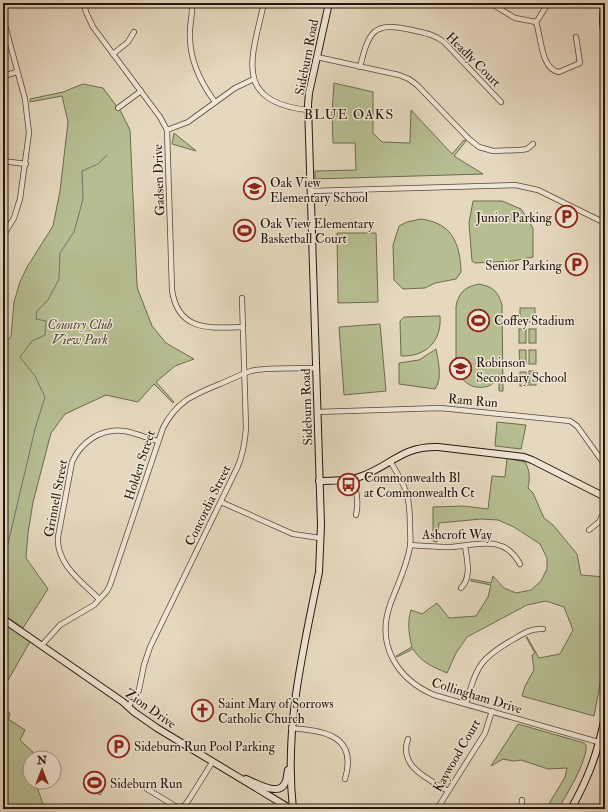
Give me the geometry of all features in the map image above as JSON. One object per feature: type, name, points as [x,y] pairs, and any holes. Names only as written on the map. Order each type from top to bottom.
[{"type":"street","name":"Gadsen Drive","points":[[84,3],[86,12],[93,27],[160,117],[167,130],[172,290],[175,303],[184,317],[199,326],[212,328],[243,327]]},
{"type":"street","points":[[192,3],[190,38],[193,61],[201,82],[215,102]]},
{"type":"street","points":[[264,3],[252,58],[252,73],[254,79],[262,92],[273,102],[282,106],[308,110]]},
{"type":"street","name":"Sideburn Road","points":[[292,809],[290,759],[291,728],[301,661],[319,572],[319,481],[308,110],[309,93],[329,3]]},
{"type":"street","points":[[490,3],[515,18],[536,22]]},
{"type":"street","points":[[536,22],[548,3]]},
{"type":"street","points":[[604,3],[603,21],[605,44]]},
{"type":"street","points":[[3,18],[25,99],[28,120],[26,164],[18,209],[10,226],[3,236]]},
{"type":"street","points":[[536,22],[546,63],[556,72],[580,63],[576,37]]},
{"type":"street","name":"Headly Court","points":[[360,67],[368,40],[375,31],[380,28],[395,26],[428,34],[436,36],[444,42],[500,102]]},
{"type":"street","points":[[113,54],[128,42],[134,32]]},
{"type":"street","points":[[317,57],[399,75],[414,82],[469,139],[479,147],[494,151],[520,150],[527,149],[533,144]]},
{"type":"street","points":[[3,76],[17,72]]},
{"type":"street","points":[[167,130],[188,122],[235,88],[254,79]]},
{"type":"street","points":[[118,108],[140,91]]},
{"type":"street","points":[[3,161],[26,164]]},
{"type":"street","points":[[311,191],[514,185],[538,190],[605,223]]},
{"type":"street","name":"Concordia Street","points":[[128,707],[138,690],[150,647],[238,466],[244,446],[246,428],[242,298]]},
{"type":"street","name":"Holden Street","points":[[42,645],[60,625],[89,608],[107,591],[113,578],[158,441],[168,418],[175,409],[183,401],[196,393],[252,371],[316,368]]},
{"type":"street","name":"Ram Run","points":[[317,412],[440,408],[570,421],[577,426],[605,465]]},
{"type":"street","name":"Grinnell Street","points":[[100,599],[65,564],[58,549],[58,537],[72,462],[84,443],[94,436],[104,432],[123,431],[158,441]]},
{"type":"street","points":[[319,481],[354,479],[375,470],[407,452],[432,447],[513,455],[532,460],[605,497]]},
{"type":"street","name":"Collingham Drive","points":[[390,461],[403,482],[408,494],[410,507],[410,545],[406,567],[390,606],[386,621],[386,633],[391,656],[398,668],[408,680],[434,695],[602,743]]},
{"type":"street","points":[[354,479],[358,498],[356,515]]},
{"type":"street","points":[[221,502],[293,534],[320,538]]},
{"type":"street","points":[[589,530],[599,522],[605,510]]},
{"type":"street","name":"Ashcroft Way","points":[[410,545],[446,547],[465,546],[483,542],[498,545],[514,554],[520,564]]},
{"type":"street","points":[[461,588],[465,584],[468,573],[465,546]]},
{"type":"street","name":"Zion Drive","points":[[3,619],[42,645],[157,728],[292,809]]},
{"type":"street","points":[[466,704],[475,674],[485,659],[494,650],[531,629],[542,629]]},
{"type":"street","name":"Kaywood Court","points":[[437,809],[484,733],[492,711]]},
{"type":"street","points":[[571,809],[583,787],[602,743],[605,716]]},
{"type":"street","points":[[291,728],[322,732],[331,735],[339,741],[344,748],[348,760],[348,770],[345,779]]},
{"type":"street","points":[[408,739],[406,750],[408,760],[411,765],[418,772],[448,791]]},
{"type":"street","points":[[228,771],[270,789],[277,789],[282,787],[285,783],[290,759]]},
{"type":"street","points":[[147,789],[179,809],[190,798],[213,761]]},
{"type":"street","points":[[521,809],[522,800]]},
{"type":"green space","points":[[334,83],[373,92],[373,133],[382,142],[410,143],[411,110],[452,154],[464,140],[466,141],[454,156],[483,174],[315,179],[315,171],[356,170],[355,143],[333,143],[332,113]]},
{"type":"green space","name":"Country Club View Park","points":[[83,84],[103,88],[121,112],[130,130],[137,285],[152,326],[166,343],[194,359],[175,366],[156,382],[174,402],[173,403],[154,384],[138,402],[106,395],[65,414],[51,433],[33,502],[26,558],[48,589],[23,628],[3,614],[3,346],[11,336],[14,302],[20,282],[27,267],[53,226],[60,191],[68,122],[62,96],[30,102],[30,99],[63,92]]},
{"type":"green space","points":[[174,133],[195,150],[196,151],[172,144]]},
{"type":"green space","points":[[473,201],[502,201],[521,209],[533,228],[533,257],[513,261],[475,263],[472,261],[469,223]]},
{"type":"green space","points":[[421,219],[432,221],[440,225],[452,236],[459,252],[461,272],[456,279],[435,283],[425,288],[403,289],[394,280],[393,245],[399,226],[407,222]]},
{"type":"green space","name":"Oak View Elementary Basketball Court","points":[[247,222],[248,236],[241,237],[241,223]]},
{"type":"green space","points":[[337,233],[376,233],[378,302],[338,303]]},
{"type":"green space","points":[[479,284],[494,290],[499,296],[502,305],[503,391],[499,391],[499,378],[489,386],[472,386],[463,380],[456,365],[457,301],[463,291]]},
{"type":"green space","points":[[520,308],[535,308],[535,322],[520,322]]},
{"type":"green space","points":[[440,316],[438,333],[431,346],[418,354],[401,356],[400,321],[404,317]]},
{"type":"green space","points":[[380,324],[386,391],[344,395],[339,327]]},
{"type":"green space","points":[[519,329],[526,329],[526,343],[519,343]]},
{"type":"green space","points":[[529,329],[536,329],[536,343],[529,343]]},
{"type":"green space","points":[[436,349],[439,364],[439,380],[435,389],[399,384],[399,363],[419,360]]},
{"type":"green space","points":[[519,350],[526,350],[526,364],[520,364]]},
{"type":"green space","points":[[529,350],[536,350],[536,364],[529,364]]},
{"type":"green space","points":[[529,371],[536,371],[536,385],[529,385]]},
{"type":"green space","points":[[520,372],[526,372],[527,386],[520,386]]},
{"type":"green space","points":[[497,422],[526,425],[521,449],[495,446]]},
{"type":"green space","points":[[507,458],[525,462],[529,475],[528,488],[533,493],[544,518],[553,525],[577,554],[581,575],[605,577],[605,658],[594,716],[522,696],[525,686],[534,670],[532,655],[535,653],[526,637],[539,658],[560,654],[573,630],[564,607],[546,601],[527,605],[467,637],[456,653],[447,673],[424,661],[413,649],[397,657],[396,656],[412,647],[409,628],[411,610],[422,614],[437,603],[449,618],[476,616],[488,597],[491,585],[471,581],[471,579],[491,583],[493,576],[504,588],[516,593],[531,590],[541,581],[547,569],[547,558],[540,544],[514,527],[498,520],[481,519],[439,523],[437,542],[433,541],[433,507],[463,506],[488,509],[492,476],[505,477]]},
{"type":"green space","points":[[3,622],[31,640],[3,689]]},
{"type":"green space","points":[[9,712],[10,715],[8,719],[25,730],[20,740],[31,750],[22,750],[22,790],[38,790],[45,809],[3,809],[3,713]]},
{"type":"green space","points":[[518,724],[584,743],[586,745],[584,760],[558,809],[546,809],[565,777],[567,768],[548,769],[521,760],[513,761],[503,759],[491,766]]},
{"type":"water","name":"Sideburn Run","points":[[90,772],[102,779],[98,786],[104,789],[100,795],[88,788],[92,781],[87,778]]},
{"type":"waterway","points":[[3,565],[35,429],[45,397],[35,376],[20,357],[32,341],[45,335],[46,321],[36,319],[37,311],[48,300],[59,279],[60,253],[74,232],[83,199],[82,171],[98,164],[107,155]]},
{"type":"place","name":"Oak View Elementary School","points":[[255,189]]},
{"type":"place","name":"Junior Parking","points":[[567,217]]},
{"type":"place","name":"Oak View Elementary Basketball Court","points":[[244,230]]},
{"type":"place","name":"Senior Parking","points":[[577,265]]},
{"type":"place","name":"Coffey Stadium","points":[[479,320]]},
{"type":"place","name":"Robinson Secondary School","points":[[461,369]]},
{"type":"place","name":"Commonwealth Bl at Commonwealth Ct","points":[[348,484]]},
{"type":"place","name":"Saint Mary of Sorrows Catholic Church","points":[[202,710]]},
{"type":"place","name":"Sideburn Run Pool Parking","points":[[118,746]]},
{"type":"place","name":"Sideburn Run","points":[[95,783]]},
{"type":"district","name":"BLUE OAKS","points":[[349,114]]}]
